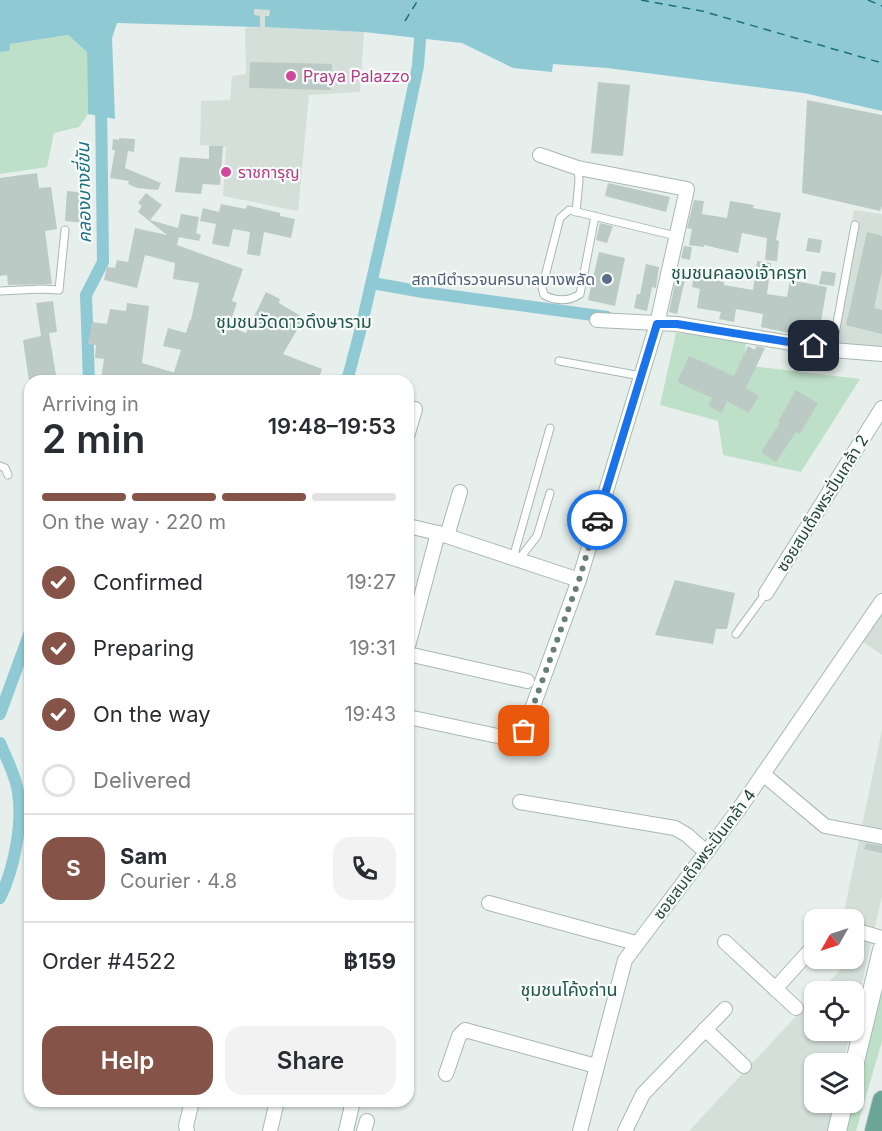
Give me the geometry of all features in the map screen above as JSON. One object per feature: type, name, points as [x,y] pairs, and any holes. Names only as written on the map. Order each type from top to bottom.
[{"type":"main road","points":[[857,1053],[882,950]]},
{"type":"main road","points":[[874,1131],[882,1100]]},
{"type":"main road","points":[[837,1131],[841,1113]]},
{"type":"street","points":[[524,731],[579,580],[657,324],[687,189],[578,168],[540,155]]},
{"type":"street","points":[[597,320],[677,324],[831,350],[882,354]]},
{"type":"street","name":"ซอยสมเด็จพระปิ่นเกล้า 2","points":[[766,593],[881,412]]},
{"type":"street","points":[[414,627],[443,535],[460,492]]},
{"type":"street","points":[[414,528],[579,580]]},
{"type":"street","name":"ซอยสมเด็จพระปิ่นเกล้า 4","points":[[580,1129],[625,960],[763,774],[882,601]]},
{"type":"street","points":[[414,655],[527,681]]},
{"type":"street","points":[[414,718],[512,739]]},
{"type":"street","points":[[763,774],[825,826],[882,837]]},
{"type":"street","points":[[520,802],[675,828],[687,835],[706,852]]},
{"type":"street","points":[[489,903],[636,943]]},
{"type":"street","points":[[864,933],[882,938]]},
{"type":"street","points":[[725,942],[796,1008]]},
{"type":"street","points":[[775,989],[804,957]]},
{"type":"street","points":[[625,1131],[643,1094],[725,1009]]},
{"type":"street","points":[[705,1029],[744,1066]]},
{"type":"street","points":[[446,1074],[459,1035],[465,1030],[596,1066]]},
{"type":"street","points":[[187,1131],[191,1107]]},
{"type":"street","points":[[270,1131],[276,1107]]},
{"type":"street","points":[[346,1131],[352,1107]]},
{"type":"street","points":[[580,1129],[595,1131]]},
{"type":"lane","points":[[576,212],[578,168]]},
{"type":"lane","points":[[595,216],[580,294],[569,299],[551,299],[544,296],[542,288],[560,218],[564,212],[569,210],[595,216],[676,236]]},
{"type":"lane","points":[[831,350],[855,225]]},
{"type":"lane","points":[[0,291],[59,290],[65,230]]},
{"type":"lane","points":[[559,362],[641,376]]},
{"type":"lane","points":[[517,559],[550,428]]},
{"type":"lane","points":[[0,466],[5,468],[8,475],[0,473]]},
{"type":"lane","points":[[517,559],[537,536],[550,493]]},
{"type":"lane","points":[[736,634],[766,593]]},
{"type":"shaded area","points":[[254,9],[270,10],[265,27],[364,32],[360,92],[309,95],[298,211],[223,196],[226,147],[200,145],[201,101],[230,100],[232,76],[246,74],[245,28],[260,27],[254,15]]},
{"type":"shaded area","points":[[854,210],[882,214],[882,358],[827,353]]},
{"type":"shaded area","points":[[882,611],[882,655],[863,642]]},
{"type":"shaded area","points":[[882,730],[882,896],[862,981],[830,981],[841,969],[864,969],[864,909],[845,909]]},
{"type":"shaded area","points":[[804,1008],[804,1041],[848,1041],[846,1053],[804,1053],[804,1113],[832,1113],[827,1131],[689,1131]]},
{"type":"green space","points":[[68,35],[87,52],[88,114],[79,127],[54,133],[47,167],[0,174],[0,52],[9,51],[9,44]]},
{"type":"green space","points":[[676,333],[747,338],[743,365],[860,379],[801,472],[723,455],[718,421],[660,405]]},
{"type":"green space","points":[[882,976],[882,1041],[864,1103],[864,1053]]},
{"type":"green space","points":[[848,1113],[861,1113],[856,1131],[844,1131]]},
{"type":"water","points":[[0,0],[882,0],[882,111],[804,93],[607,68],[553,64],[552,72],[513,68],[462,43],[364,32],[265,27],[265,16],[269,16],[270,10],[254,9],[254,15],[260,16],[260,27],[117,23],[112,38],[115,119],[88,114],[87,52],[68,35],[10,44],[9,51],[0,52]]},
{"type":"building","name":"Praya Palazzo","points":[[250,62],[332,64],[331,90],[249,88]]},
{"type":"building","points":[[598,82],[630,85],[623,156],[591,153]]},
{"type":"building","points":[[807,100],[882,115],[882,206],[880,211],[802,193]]},
{"type":"building","points":[[119,138],[135,139],[134,152],[128,151],[125,168],[161,183],[158,190],[137,188],[128,184],[129,181],[110,178],[115,150],[112,150],[113,139],[119,140]]},
{"type":"building","points":[[209,146],[223,146],[220,185],[203,184],[201,194],[175,192],[180,157],[209,159]]},
{"type":"building","points":[[37,173],[39,188],[51,187],[57,229],[45,231],[52,284],[8,285],[7,275],[0,276],[0,178]]},
{"type":"building","points":[[608,183],[670,197],[666,212],[605,196]]},
{"type":"building","points":[[67,191],[89,193],[86,223],[65,221]]},
{"type":"building","points":[[146,193],[162,205],[150,220],[178,228],[181,214],[199,217],[196,233],[201,235],[199,241],[179,237],[177,245],[243,269],[232,301],[237,303],[229,326],[246,333],[266,292],[280,299],[279,303],[304,318],[283,354],[322,369],[320,375],[102,375],[104,359],[95,358],[96,345],[88,344],[92,322],[107,324],[110,309],[126,311],[127,303],[149,306],[142,363],[174,372],[181,350],[163,346],[168,328],[186,333],[199,283],[173,279],[175,263],[145,255],[137,288],[104,280],[107,267],[115,268],[117,260],[128,262],[135,228],[167,235],[138,212],[142,206],[138,203]]},
{"type":"building","points":[[694,200],[704,201],[702,214],[727,218],[730,201],[781,213],[776,240],[779,241],[777,261],[765,260],[767,238],[742,233],[738,253],[704,245],[704,247],[689,245],[692,229],[687,228]]},
{"type":"building","points":[[221,204],[246,209],[247,205],[295,219],[291,238],[264,232],[260,256],[247,254],[250,232],[233,229],[229,247],[212,244],[216,224],[200,221],[203,208],[219,212]]},
{"type":"building","points":[[600,223],[613,226],[607,243],[596,240]]},
{"type":"building","points":[[867,232],[882,236],[882,271],[874,308],[882,310],[882,334],[846,325]]},
{"type":"building","points":[[808,238],[822,240],[820,253],[806,251]]},
{"type":"building","points":[[684,246],[692,247],[690,260],[681,258]]},
{"type":"building","name":"สถานีตำรวจนครบาลบางพลัด","points":[[599,252],[625,258],[615,306],[588,300]]},
{"type":"building","points":[[757,261],[771,263],[767,294],[787,297],[790,280],[827,287],[821,321],[831,323],[829,335],[816,333],[815,337],[798,335],[761,327],[763,314],[736,309],[734,322],[719,319],[721,312],[697,308],[700,289],[692,287],[694,274],[724,282],[724,285],[753,290]]},
{"type":"building","points":[[646,264],[659,267],[656,288],[652,287],[647,311],[634,308],[637,294],[640,294]]},
{"type":"building","points":[[822,271],[836,273],[834,286],[819,284]]},
{"type":"building","points":[[676,278],[685,280],[677,314],[669,312]]},
{"type":"building","points":[[53,301],[57,332],[49,333],[56,375],[28,375],[23,340],[41,336],[36,303]]},
{"type":"building","points":[[748,346],[755,350],[756,346],[765,348],[746,388],[759,396],[749,413],[727,401],[722,413],[708,406],[712,398],[677,382],[689,356],[734,376]]},
{"type":"building","points":[[796,390],[818,403],[800,434],[796,432],[776,462],[761,452],[780,423],[778,422]]},
{"type":"building","points":[[675,580],[735,593],[727,629],[716,629],[713,644],[655,635]]},
{"type":"building","points":[[866,843],[882,846],[882,853],[864,849]]},
{"type":"waterway","points":[[349,375],[388,210],[418,66],[423,0]]},
{"type":"waterway","name":"คลองบางยี่ขัน","points":[[89,375],[86,295],[103,262],[101,100]]},
{"type":"waterway","points":[[372,283],[607,317]]},
{"type":"waterway","name":"คลองบางยี่ขัน","points":[[0,714],[24,648]]},
{"type":"waterway","name":"คลองบางยี่ขัน","points":[[0,743],[17,786],[19,805],[16,846],[0,898]]},
{"type":"ferry route","points":[[405,21],[418,0]]},
{"type":"ferry route","points":[[641,0],[702,11],[882,63]]},
{"type":"ferry route","points":[[868,0],[882,6]]},
{"type":"way so far","points":[[524,731],[579,580],[597,520]]},
{"type":"place","name":"Praya Palazzo","points":[[291,76]]},
{"type":"place","name":"ราชการุญ","points":[[226,172]]},
{"type":"place","name":"สถานีตำรวจนครบาลบางพลัด","points":[[607,279]]},
{"type":"district","name":"ชุมชนคลองเจ้าครุฑ","points":[[739,273]]},
{"type":"district","name":"ชุมชนวัดดาวดึงษาราม","points":[[294,322]]},
{"type":"district","name":"ชุมชนโค้งถ่าน","points":[[569,990]]},
{"type":"route","points":[[597,520],[657,324],[677,324],[814,346]]}]
